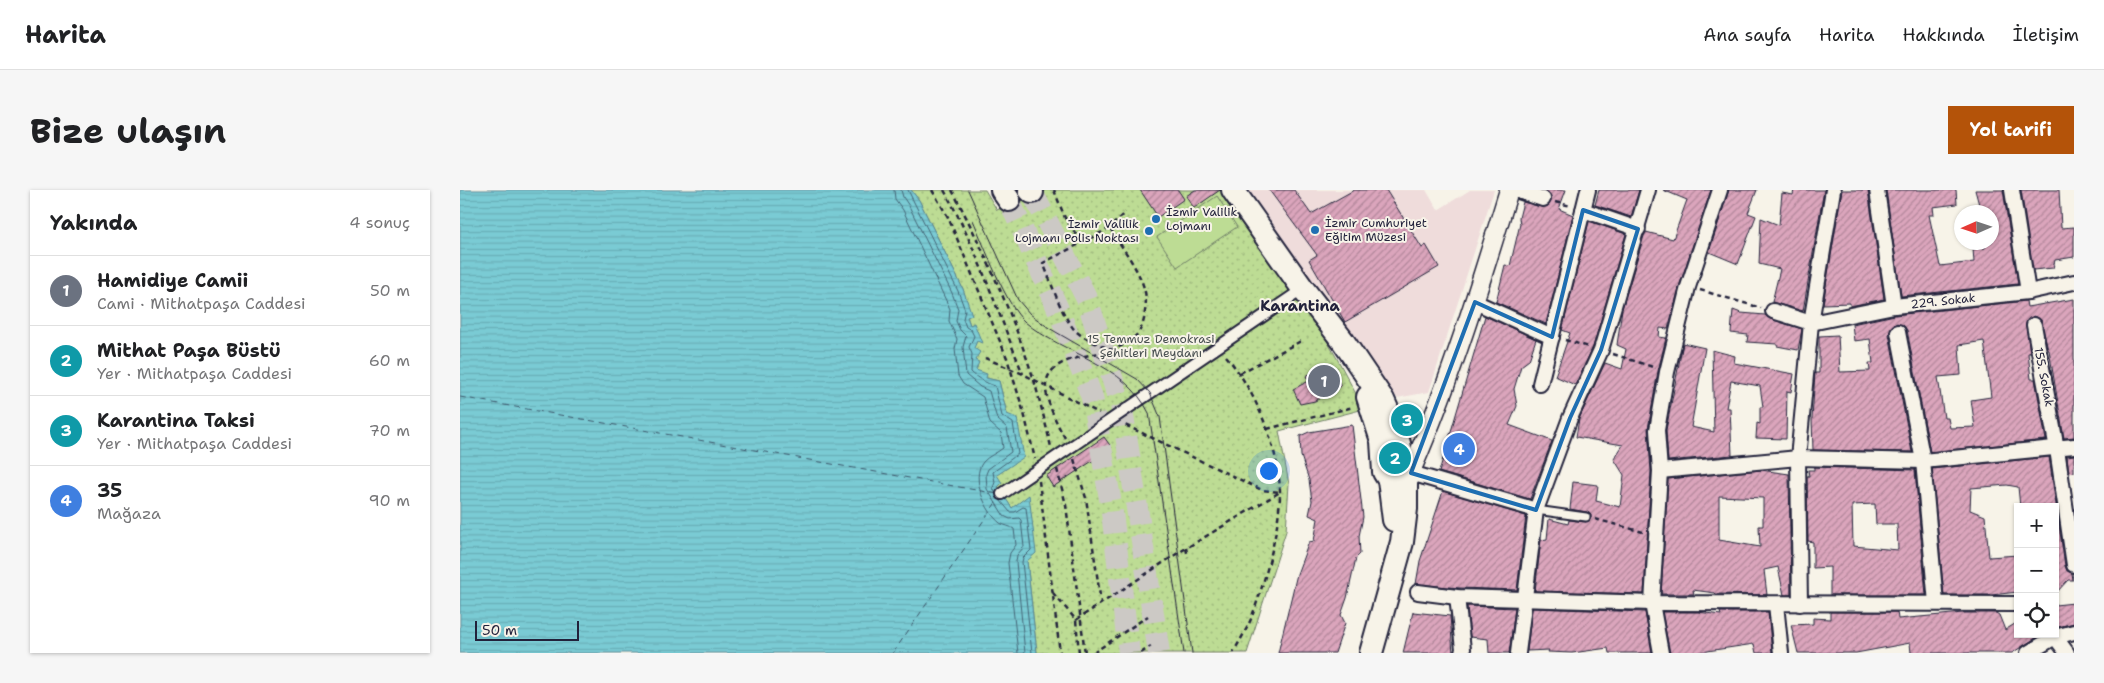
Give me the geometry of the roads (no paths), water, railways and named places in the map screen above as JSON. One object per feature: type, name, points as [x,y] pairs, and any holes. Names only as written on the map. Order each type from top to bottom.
[{"type":"main road","points":[[1233,190],[1302,289],[1343,340],[1383,400],[1395,427],[1401,470],[1393,544],[1371,653]]},
{"type":"main road","points":[[1302,289],[1370,403],[1382,441],[1401,470]]},
{"type":"street","points":[[1401,470],[1429,411],[1468,300],[1501,190]]},
{"type":"street","points":[[1401,470],[1436,414],[1475,302],[1509,190]]},
{"type":"street","points":[[1514,190],[1544,199]]},
{"type":"street","points":[[1540,384],[1588,190]]},
{"type":"street","points":[[1518,653],[1536,510],[1570,418],[1601,350],[1648,190]]},
{"type":"street","points":[[1661,653],[1652,603],[1660,471],[1657,430],[1667,372],[1688,287],[1720,190]]},
{"type":"street","points":[[1800,604],[1798,458],[1812,322],[1833,190]]},
{"type":"street","points":[[1877,190],[1894,306]]},
{"type":"street","points":[[2012,190],[2028,292]]},
{"type":"street","points":[[1583,210],[1638,229]]},
{"type":"street","name":"229. Sokak","points":[[1812,322],[1894,306],[2028,292],[2074,282]]},
{"type":"street","points":[[1002,494],[1302,289]]},
{"type":"street","points":[[1475,302],[1552,337]]},
{"type":"street","points":[[1773,311],[1812,322]]},
{"type":"street","name":"155. Sokak","points":[[2034,324],[2057,449],[2069,494],[2074,565]]},
{"type":"street","points":[[1898,332],[1923,461],[1936,603]]},
{"type":"street","points":[[1660,471],[1798,458],[1923,461],[2074,446]]},
{"type":"street","points":[[1401,470],[1536,510]]},
{"type":"street","points":[[1418,592],[1457,597],[1652,603],[2014,604]]},
{"type":"street","points":[[1457,597],[1462,653]]},
{"type":"street","points":[[1776,604],[1781,653]]},
{"type":"street","points":[[2059,635],[2074,632]]},
{"type":"street","points":[[2028,653],[2051,638]]},
{"type":"street","points":[[2056,638],[2067,653]]},
{"type":"lane","points":[[1536,510],[1586,517]]},
{"type":"water","points":[[460,190],[911,190],[919,200],[963,289],[972,315],[967,317],[970,325],[974,323],[982,343],[977,341],[974,348],[980,352],[975,360],[979,362],[976,370],[987,374],[986,378],[999,381],[1007,414],[1017,418],[1024,457],[997,475],[1002,483],[998,487],[1012,508],[1029,495],[1036,553],[1027,561],[1037,653],[460,653]]},
{"type":"tunnel","points":[[1032,192],[1087,299],[1122,409],[1159,653]]},
{"type":"tunnel","points":[[1009,200],[1058,309],[1092,397],[1111,504],[1129,653]]},
{"type":"tram line","points":[[968,190],[1018,300],[1030,314],[1049,328],[1137,379],[1150,393],[1160,417],[1192,653]]},
{"type":"tram line","points":[[973,220],[1010,303],[1025,322],[1057,343],[1110,371],[1125,382],[1138,396],[1149,413],[1184,653]]},
{"type":"place","name":"İzmir Valilik Lojmanı","points":[[1156,219]]},
{"type":"place","name":"İzmir Cumhuriyet Eğitim Müzesi","points":[[1315,230]]},
{"type":"place","name":"İzmir Valilik Lojmanı Polis Noktası","points":[[1149,231]]},
{"type":"place","name":"Hamidiye Camii","points":[[1324,381]]},
{"type":"place","name":"Karantina Taksi","points":[[1407,420]]},
{"type":"place","name":"35","points":[[1459,449]]},
{"type":"place","name":"Mithat Paşa Büstü","points":[[1395,458]]},
{"type":"district","name":"Karantina","points":[[1300,306]]},
{"type":"park label","name":"15 Temmuz Demokrasi Şehitleri Meydanı","points":[[1151,346]]}]
